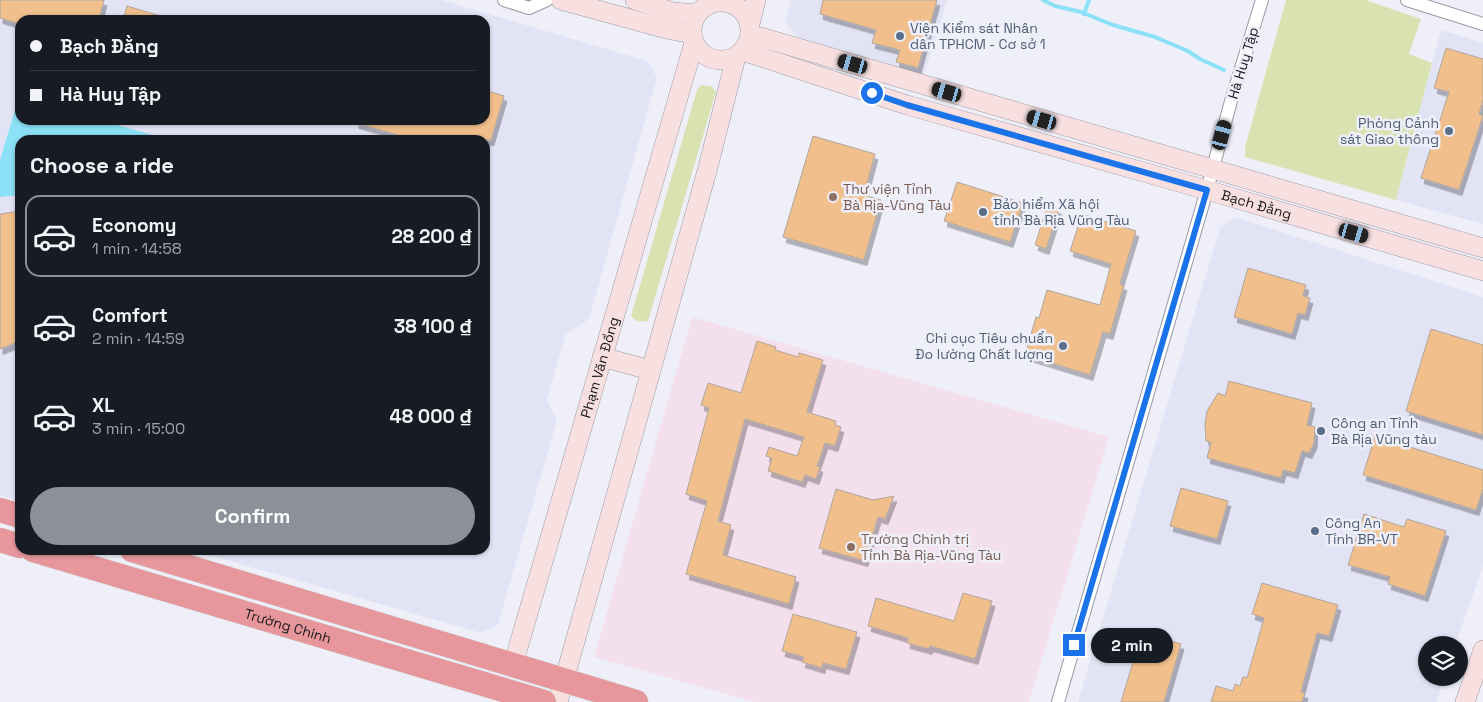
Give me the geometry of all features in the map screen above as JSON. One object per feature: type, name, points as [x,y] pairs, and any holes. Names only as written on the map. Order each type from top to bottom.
[{"type":"highway","points":[[0,510],[15,514]]},
{"type":"highway","points":[[0,540],[15,544]]},
{"type":"highway","name":"Trường Chinh","points":[[52,555],[509,678],[561,691],[636,702]]},
{"type":"highway","name":"Trường Chinh","points":[[147,555],[509,678],[544,702]]},
{"type":"street","points":[[504,0],[530,8],[547,0]]},
{"type":"street","points":[[561,0],[667,29],[693,39]]},
{"type":"street","points":[[636,0],[673,12],[722,2],[740,8],[746,15],[745,41],[727,60],[707,57],[700,51],[693,39],[693,24],[703,7]]},
{"type":"street","points":[[561,691],[650,370],[756,0]]},
{"type":"street","name":"Hà Huy Tập","points":[[1058,702],[1207,190],[1231,101],[1262,0]]},
{"type":"street","points":[[1407,0],[1483,24]]},
{"type":"street","name":"Phạm Văn Đồng","points":[[509,678],[693,39]]},
{"type":"street","name":"Bạch Đằng","points":[[745,41],[1213,169],[1483,248]]},
{"type":"street","name":"Bạch Đằng","points":[[745,41],[907,105],[1483,271]]},
{"type":"street","points":[[602,357],[650,370]]},
{"type":"street","points":[[1465,702],[1483,650]]},
{"type":"shaded area","points":[[0,0],[442,0],[647,61],[657,77],[589,319],[565,335],[547,400],[557,420],[498,624],[481,633],[209,555],[490,555],[490,135],[15,135],[15,500],[0,495]]},
{"type":"shaded area","points":[[791,0],[947,0],[924,75],[797,37],[785,23]]},
{"type":"shaded area","name":"Phòng Cảnh sát Giao thông","points":[[1441,30],[1483,43],[1483,224],[1396,200]]},
{"type":"shaded area","name":"Công an Tỉnh Bà Rịa Vũng tàu","points":[[1235,217],[1483,297],[1483,566],[1458,636],[1418,636],[1418,686],[1441,686],[1436,702],[1078,702],[1220,228]]},
{"type":"shaded area","name":"Trường Chính trị Tỉnh Bà Rịa-Vũng Tàu","points":[[692,317],[1109,437],[1029,702],[755,702],[594,657]]},
{"type":"green space","points":[[1286,0],[1365,0],[1421,19],[1409,54],[1432,63],[1396,200],[1245,157],[1245,147]]},
{"type":"green space","points":[[701,85],[711,86],[716,92],[648,321],[639,321],[631,316],[697,90]]},
{"type":"water","points":[[15,110],[15,125],[118,125],[152,135],[15,135],[15,196],[0,197],[0,160]]},
{"type":"building","points":[[0,0],[104,0],[100,15],[15,15],[15,22],[0,18]]},
{"type":"building","name":"Viện Kiểm sát Nhân dân TPHCM - Cơ sở 1","points":[[823,0],[937,0],[918,68],[896,62],[900,50],[872,43],[876,30],[820,14]]},
{"type":"building","points":[[127,6],[157,15],[124,15]]},
{"type":"building","points":[[1446,48],[1483,59],[1483,100],[1479,114],[1483,116],[1459,190],[1421,178],[1449,92],[1434,88]]},
{"type":"building","points":[[490,92],[504,96],[491,140],[490,135],[398,135],[363,125],[490,125]]},
{"type":"building","name":"Thư viện Tỉnh Bà Rịa-Vũng Tàu","points":[[813,136],[875,154],[864,195],[881,200],[864,260],[783,237]]},
{"type":"building","name":"Bảo hiểm Xã hội tỉnh Bà Rịa Vũng Tàu","points":[[957,182],[1023,203],[1010,242],[944,221]]},
{"type":"building","points":[[1047,206],[1059,209],[1046,249],[1035,245]]},
{"type":"building","points":[[15,212],[15,343],[0,349],[0,214]]},
{"type":"building","points":[[1082,214],[1136,231],[1120,284],[1124,285],[1110,334],[1103,332],[1090,375],[1025,355],[1036,317],[1039,318],[1047,290],[1100,305],[1111,264],[1070,251]]},
{"type":"building","points":[[1248,268],[1306,285],[1303,296],[1310,298],[1305,315],[1298,313],[1292,334],[1234,317]]},
{"type":"building","points":[[1431,329],[1483,345],[1483,435],[1406,411]]},
{"type":"building","points":[[757,341],[776,347],[775,350],[798,357],[799,353],[823,360],[807,412],[836,421],[835,425],[841,427],[835,446],[825,443],[817,466],[820,467],[816,479],[805,475],[802,482],[768,471],[772,458],[766,456],[769,447],[797,456],[804,437],[745,419],[718,521],[731,525],[723,555],[796,577],[789,604],[686,574],[707,501],[686,494],[709,408],[701,405],[708,383],[741,393]]},
{"type":"building","points":[[1229,381],[1312,403],[1307,425],[1315,427],[1314,443],[1309,453],[1302,451],[1295,473],[1283,470],[1281,478],[1207,458],[1211,442],[1206,441],[1205,424],[1207,411],[1218,393],[1225,396]]},
{"type":"building","points":[[1375,436],[1483,470],[1483,489],[1476,510],[1363,475]]},
{"type":"building","points":[[1181,488],[1228,501],[1217,539],[1170,526]]},
{"type":"building","points":[[836,489],[873,500],[894,496],[885,519],[878,517],[865,561],[819,548]]},
{"type":"building","points":[[1364,514],[1404,527],[1407,519],[1446,531],[1425,596],[1388,584],[1390,577],[1348,565]]},
{"type":"building","points":[[1262,583],[1338,605],[1329,636],[1317,633],[1301,692],[1305,693],[1302,702],[1211,702],[1216,686],[1233,691],[1235,684],[1240,686],[1243,677],[1247,678],[1264,618],[1252,614]]},
{"type":"building","points":[[963,593],[992,601],[975,659],[930,646],[929,649],[907,643],[908,638],[868,626],[876,598],[954,621]]},
{"type":"building","points":[[793,614],[857,632],[846,669],[823,663],[822,668],[802,662],[804,657],[782,651]]},
{"type":"building","points":[[1142,632],[1181,644],[1164,702],[1121,702]]},
{"type":"waterway","points":[[1043,0],[1055,6],[1081,12],[1113,25],[1155,37],[1188,51],[1224,70]]},
{"type":"waterway","points":[[1084,14],[1089,0]]},
{"type":"place","name":"Viện Kiểm sát Nhân dân TPHCM - Cơ sở 1","points":[[900,36]]},
{"type":"place","name":"Phòng Cảnh sát Giao thông","points":[[1449,131]]},
{"type":"place","name":"Thư viện Tỉnh Bà Rịa-Vũng Tàu","points":[[833,197]]},
{"type":"place","name":"Bảo hiểm Xã hội tỉnh Bà Rịa Vũng Tàu","points":[[983,212]]},
{"type":"place","name":"Chi cục Tiêu chuẩn Đo lường Chất lượng","points":[[1063,346]]},
{"type":"place","name":"Công an Tỉnh Bà Rịa Vũng tàu","points":[[1321,431]]},
{"type":"place","name":"Công An Tỉnh BR-VT","points":[[1315,531]]},
{"type":"place","name":"Trường Chính trị Tỉnh Bà Rịa-Vũng Tàu","points":[[851,547]]},
{"type":"route","points":[[872,93],[907,105],[1207,190],[1074,645]]}]
